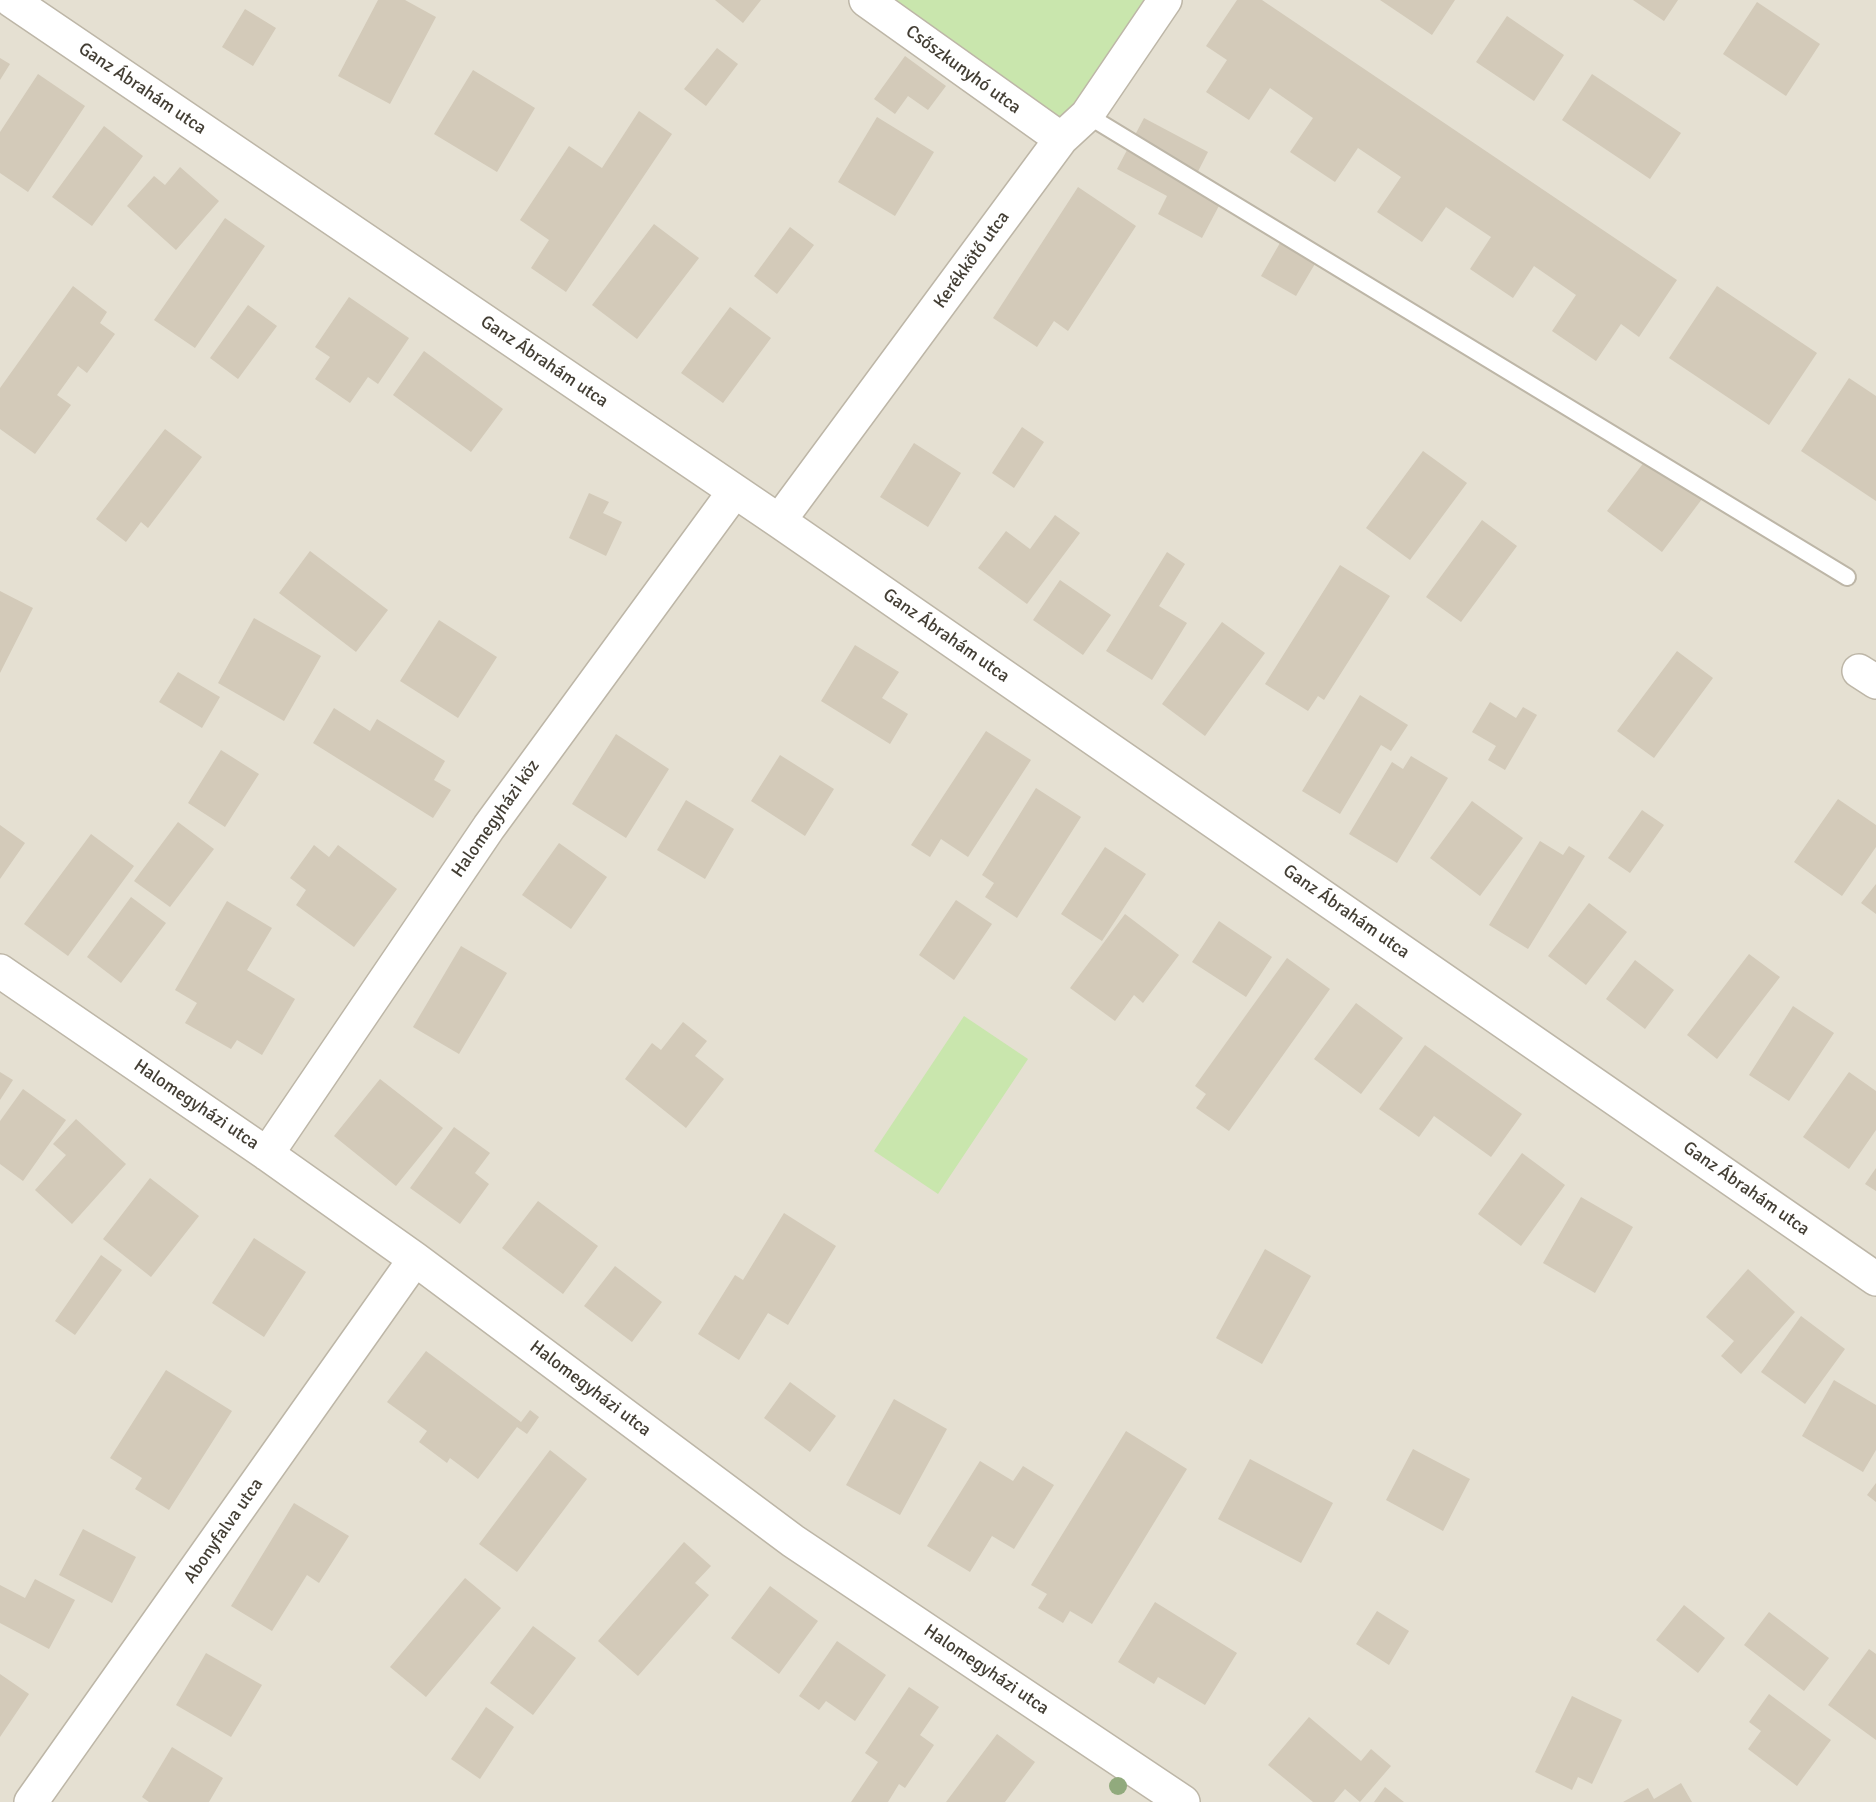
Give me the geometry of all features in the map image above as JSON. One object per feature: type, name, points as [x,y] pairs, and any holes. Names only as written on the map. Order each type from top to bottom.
[{"type":"street","name":"Ganz Ábrahám utca","points":[[11,0],[779,521],[1876,1279]]},
{"type":"street","name":"Csőszkunyhó utca","points":[[866,0],[1061,139]]},
{"type":"street","name":"Kerékkötő utca","points":[[779,521],[1061,139],[1087,115],[1166,0]]},
{"type":"street","name":"Halomegyházi köz","points":[[267,1154],[489,827],[734,492]]},
{"type":"street","name":"Halomegyházi utca","points":[[0,971],[415,1258],[793,1541],[1183,1802]]},
{"type":"street","name":"Abonyfalva utca","points":[[31,1802],[415,1258]]},
{"type":"lane","points":[[1087,115],[1847,577]]},
{"type":"shaded area","points":[[0,0],[1876,0],[1876,1802],[0,1802]]},
{"type":"green space","points":[[866,0],[1165,0],[1061,139]]},
{"type":"green space","points":[[964,1016],[1028,1059],[938,1194],[874,1151]]},
{"type":"building","points":[[378,0],[405,0],[436,17],[390,104],[338,76]]},
{"type":"building","points":[[715,0],[761,0],[743,23]]},
{"type":"building","points":[[1237,0],[1262,0],[1677,280],[1639,337],[1621,324],[1596,361],[1552,331],[1576,295],[1534,266],[1513,298],[1470,269],[1491,237],[1446,207],[1422,242],[1377,212],[1401,177],[1358,148],[1335,182],[1290,152],[1313,118],[1270,88],[1249,120],[1206,92],[1227,60],[1206,46]]},
{"type":"building","points":[[1380,0],[1455,0],[1432,35]]},
{"type":"building","points":[[1633,0],[1678,0],[1664,21]]},
{"type":"building","points":[[1757,2],[1820,44],[1786,96],[1723,54]]},
{"type":"building","points":[[245,9],[276,28],[253,66],[222,47]]},
{"type":"building","points":[[1507,16],[1564,55],[1534,101],[1476,62]]},
{"type":"building","points":[[717,48],[738,64],[706,106],[684,89]]},
{"type":"building","points":[[905,56],[946,86],[928,110],[908,96],[895,114],[874,99]]},
{"type":"building","points":[[0,58],[10,64],[0,80]]},
{"type":"building","points":[[473,70],[535,108],[497,172],[434,134]]},
{"type":"building","points":[[38,74],[85,106],[28,192],[0,173],[0,132]]},
{"type":"building","points":[[1592,74],[1681,133],[1650,179],[1562,120]]},
{"type":"building","points":[[639,111],[672,134],[566,292],[531,268],[549,240],[520,220],[569,146],[602,168]]},
{"type":"building","points":[[877,117],[934,152],[895,216],[838,182]]},
{"type":"building","points":[[1144,118],[1208,152],[1191,185],[1221,202],[1202,238],[1158,214],[1167,196],[1117,169]]},
{"type":"building","points":[[104,126],[143,156],[92,226],[52,197]]},
{"type":"building","points":[[180,167],[219,201],[176,250],[127,206],[154,176],[165,185]]},
{"type":"building","points":[[1078,187],[1136,226],[1068,331],[1054,321],[1037,347],[993,318]]},
{"type":"building","points":[[225,218],[265,246],[195,348],[154,320]]},
{"type":"building","points":[[654,224],[699,258],[637,339],[592,305]]},
{"type":"building","points":[[790,227],[814,245],[777,294],[754,276]]},
{"type":"building","points":[[1284,236],[1319,257],[1296,296],[1261,276]]},
{"type":"building","points":[[73,286],[107,312],[100,323],[115,334],[87,373],[78,366],[57,395],[71,405],[35,454],[0,429],[0,388]]},
{"type":"building","points":[[1717,286],[1817,353],[1769,425],[1669,358]]},
{"type":"building","points":[[349,297],[409,338],[378,384],[368,377],[350,403],[315,379],[330,357],[315,347]]},
{"type":"building","points":[[248,305],[277,326],[238,379],[210,358]]},
{"type":"building","points":[[730,307],[771,338],[723,403],[681,373]]},
{"type":"building","points":[[424,351],[503,409],[471,452],[393,395]]},
{"type":"building","points":[[1849,378],[1876,396],[1876,501],[1801,451]]},
{"type":"building","points":[[1022,427],[1044,442],[1014,488],[992,473]]},
{"type":"building","points":[[165,429],[202,457],[148,528],[141,522],[126,542],[96,519]]},
{"type":"building","points":[[914,443],[961,473],[928,527],[880,497]]},
{"type":"building","points":[[1423,451],[1467,483],[1410,560],[1366,528]]},
{"type":"building","points":[[1651,453],[1705,495],[1662,552],[1607,511]]},
{"type":"building","points":[[589,493],[609,502],[603,513],[622,522],[606,556],[569,538]]},
{"type":"building","points":[[1055,515],[1080,533],[1027,604],[978,568],[1006,531],[1030,549]]},
{"type":"building","points":[[1482,520],[1517,546],[1461,622],[1426,597]]},
{"type":"building","points":[[310,551],[388,610],[356,652],[279,593]]},
{"type":"building","points":[[1167,552],[1185,564],[1159,606],[1187,623],[1152,680],[1106,651]]},
{"type":"building","points":[[1340,565],[1390,596],[1324,700],[1318,696],[1308,711],[1265,684]]},
{"type":"building","points":[[1060,580],[1111,615],[1083,655],[1033,620]]},
{"type":"building","points":[[0,591],[33,608],[0,673]]},
{"type":"building","points":[[254,618],[321,656],[284,721],[218,683]]},
{"type":"building","points":[[439,620],[497,657],[458,718],[400,681]]},
{"type":"building","points":[[1222,622],[1265,653],[1205,736],[1162,704]]},
{"type":"building","points":[[855,645],[899,672],[882,698],[908,714],[890,744],[821,701]]},
{"type":"building","points":[[1677,651],[1713,678],[1654,758],[1617,731]]},
{"type":"building","points":[[178,672],[220,697],[202,728],[159,702]]},
{"type":"building","points":[[1360,695],[1408,725],[1391,751],[1381,745],[1340,814],[1302,791]]},
{"type":"building","points":[[1490,702],[1516,718],[1523,707],[1537,715],[1505,770],[1488,760],[1496,746],[1472,732]]},
{"type":"building","points":[[334,708],[370,731],[377,719],[445,761],[434,780],[451,790],[433,818],[313,743]]},
{"type":"building","points":[[986,731],[1031,760],[968,857],[941,839],[930,857],[911,845]]},
{"type":"building","points":[[616,734],[669,769],[626,838],[572,804]]},
{"type":"building","points":[[221,750],[259,774],[225,827],[188,803]]},
{"type":"building","points":[[780,755],[834,789],[805,836],[751,801]]},
{"type":"building","points":[[1411,756],[1448,778],[1397,863],[1349,834],[1392,762],[1403,769]]},
{"type":"building","points":[[1036,788],[1081,817],[1017,918],[985,897],[994,883],[982,875]]},
{"type":"building","points":[[1838,799],[1876,825],[1876,847],[1842,896],[1794,862]]},
{"type":"building","points":[[686,800],[734,829],[705,879],[657,850]]},
{"type":"building","points":[[1472,801],[1523,838],[1480,896],[1430,858]]},
{"type":"building","points":[[1642,810],[1664,825],[1630,873],[1608,858]]},
{"type":"building","points":[[178,822],[214,849],[170,907],[134,881]]},
{"type":"building","points":[[0,825],[25,843],[0,879]]},
{"type":"building","points":[[91,834],[134,866],[68,956],[24,924]]},
{"type":"building","points":[[1540,841],[1563,855],[1569,846],[1585,856],[1528,949],[1489,925]]},
{"type":"building","points":[[559,843],[607,877],[571,929],[522,895]]},
{"type":"building","points":[[314,845],[329,857],[338,845],[397,889],[354,947],[296,905],[306,890],[290,878]]},
{"type":"building","points":[[1105,847],[1146,874],[1102,941],[1061,914]]},
{"type":"building","points":[[1876,884],[1876,914],[1861,903]]},
{"type":"building","points":[[131,897],[166,923],[121,983],[87,957]]},
{"type":"building","points":[[956,900],[992,924],[954,980],[919,955]]},
{"type":"building","points":[[227,901],[272,928],[247,970],[295,999],[262,1055],[237,1040],[231,1049],[185,1023],[197,1003],[175,990]]},
{"type":"building","points":[[1589,903],[1627,932],[1586,985],[1548,956]]},
{"type":"building","points":[[1125,914],[1179,955],[1143,1003],[1134,995],[1115,1021],[1070,988]]},
{"type":"building","points":[[1219,921],[1272,957],[1246,997],[1192,962]]},
{"type":"building","points":[[461,946],[507,973],[459,1054],[413,1027]]},
{"type":"building","points":[[1749,954],[1780,977],[1717,1059],[1687,1035]]},
{"type":"building","points":[[1287,958],[1330,989],[1229,1131],[1196,1108],[1206,1094],[1195,1086]]},
{"type":"building","points":[[1635,960],[1674,990],[1645,1029],[1606,999]]},
{"type":"building","points":[[1356,1003],[1403,1038],[1361,1094],[1314,1059]]},
{"type":"building","points":[[1793,1006],[1834,1033],[1789,1101],[1749,1075]]},
{"type":"building","points":[[683,1022],[707,1041],[695,1056],[724,1079],[686,1128],[625,1079],[652,1043],[661,1050]]},
{"type":"building","points":[[1425,1045],[1522,1114],[1491,1157],[1434,1116],[1419,1137],[1379,1109]]},
{"type":"building","points":[[0,1072],[13,1080],[0,1100]]},
{"type":"building","points":[[1849,1072],[1876,1091],[1876,1130],[1849,1169],[1803,1137]]},
{"type":"building","points":[[380,1079],[443,1128],[396,1186],[334,1136]]},
{"type":"building","points":[[23,1089],[66,1120],[23,1181],[0,1164],[0,1121]]},
{"type":"building","points":[[76,1119],[126,1164],[72,1224],[35,1190],[66,1155],[53,1144]]},
{"type":"building","points":[[454,1127],[490,1153],[475,1173],[489,1184],[460,1224],[410,1188]]},
{"type":"building","points":[[1522,1153],[1565,1185],[1521,1246],[1478,1214]]},
{"type":"building","points":[[1876,1168],[1876,1191],[1865,1184]]},
{"type":"building","points":[[150,1178],[199,1216],[151,1277],[103,1239]]},
{"type":"building","points":[[1581,1197],[1633,1227],[1595,1293],[1543,1263]]},
{"type":"building","points":[[538,1201],[598,1246],[563,1294],[502,1248]]},
{"type":"building","points":[[784,1213],[836,1246],[788,1325],[768,1313],[739,1360],[698,1334],[735,1275],[743,1280]]},
{"type":"building","points":[[254,1238],[306,1272],[264,1337],[212,1303]]},
{"type":"building","points":[[1265,1249],[1311,1276],[1262,1364],[1216,1338]]},
{"type":"building","points":[[101,1255],[122,1270],[75,1335],[55,1321]]},
{"type":"building","points":[[615,1266],[662,1302],[632,1342],[584,1306]]},
{"type":"building","points":[[1748,1269],[1795,1312],[1741,1374],[1721,1356],[1734,1341],[1706,1317]]},
{"type":"building","points":[[1801,1316],[1845,1349],[1805,1404],[1761,1372]]},
{"type":"building","points":[[426,1351],[521,1422],[530,1410],[539,1417],[527,1434],[517,1427],[478,1479],[450,1458],[447,1463],[419,1442],[427,1431],[387,1402]]},
{"type":"building","points":[[166,1370],[232,1411],[169,1510],[135,1489],[142,1478],[110,1458]]},
{"type":"building","points":[[1834,1380],[1876,1405],[1876,1450],[1863,1472],[1802,1436]]},
{"type":"building","points":[[790,1382],[836,1416],[810,1452],[764,1418]]},
{"type":"building","points":[[894,1399],[947,1429],[900,1515],[846,1485]]},
{"type":"building","points":[[1126,1431],[1187,1469],[1092,1624],[1070,1611],[1063,1623],[1038,1608],[1047,1594],[1031,1585]]},
{"type":"building","points":[[1413,1449],[1470,1479],[1443,1531],[1386,1500]]},
{"type":"building","points":[[550,1450],[587,1479],[517,1572],[479,1544]]},
{"type":"building","points":[[1250,1459],[1333,1503],[1301,1563],[1218,1519]]},
{"type":"building","points":[[980,1461],[1013,1481],[1023,1466],[1054,1485],[1014,1549],[992,1536],[970,1572],[927,1546]]},
{"type":"building","points":[[1876,1483],[1876,1502],[1867,1495]]},
{"type":"building","points":[[294,1503],[349,1536],[319,1583],[307,1575],[272,1631],[231,1606]]},
{"type":"building","points":[[83,1529],[136,1557],[112,1603],[59,1575]]},
{"type":"building","points":[[684,1542],[711,1566],[695,1583],[709,1595],[638,1676],[598,1641]]},
{"type":"building","points":[[465,1578],[501,1608],[426,1697],[390,1667]]},
{"type":"building","points":[[35,1579],[75,1600],[49,1649],[0,1623],[0,1585],[25,1598]]},
{"type":"building","points":[[770,1586],[818,1621],[779,1674],[731,1638]]},
{"type":"building","points":[[1155,1602],[1237,1653],[1205,1705],[1158,1677],[1154,1684],[1118,1662]]},
{"type":"building","points":[[1684,1605],[1725,1638],[1698,1673],[1656,1640]]},
{"type":"building","points":[[1377,1611],[1409,1631],[1389,1665],[1356,1644]]},
{"type":"building","points":[[1769,1612],[1829,1658],[1804,1691],[1744,1645]]},
{"type":"building","points":[[533,1626],[576,1658],[533,1715],[490,1683]]},
{"type":"building","points":[[837,1641],[886,1675],[855,1721],[826,1701],[819,1710],[799,1696]]},
{"type":"building","points":[[1869,1649],[1876,1654],[1876,1740],[1828,1705]]},
{"type":"building","points":[[206,1653],[262,1685],[231,1737],[176,1705]]},
{"type":"building","points":[[0,1674],[29,1694],[0,1737]]},
{"type":"building","points":[[909,1687],[939,1707],[920,1735],[934,1745],[905,1788],[899,1784],[888,1802],[851,1802],[878,1762],[865,1753]]},
{"type":"building","points":[[1769,1694],[1831,1740],[1797,1786],[1748,1749],[1761,1731],[1749,1722]]},
{"type":"building","points":[[1572,1696],[1622,1720],[1592,1784],[1578,1777],[1572,1790],[1535,1772]]},
{"type":"building","points":[[486,1707],[514,1727],[480,1779],[451,1759]]},
{"type":"building","points":[[1309,1717],[1361,1761],[1371,1749],[1391,1766],[1360,1802],[1345,1789],[1334,1802],[1313,1802],[1268,1765]]},
{"type":"building","points":[[997,1734],[1035,1762],[1005,1802],[946,1802]]},
{"type":"building","points":[[172,1747],[223,1778],[209,1802],[149,1802],[142,1797]]},
{"type":"building","points":[[1681,1783],[1692,1802],[1623,1802],[1648,1788],[1654,1799]]},
{"type":"building","points":[[1385,1787],[1404,1802],[1374,1802]]}]
